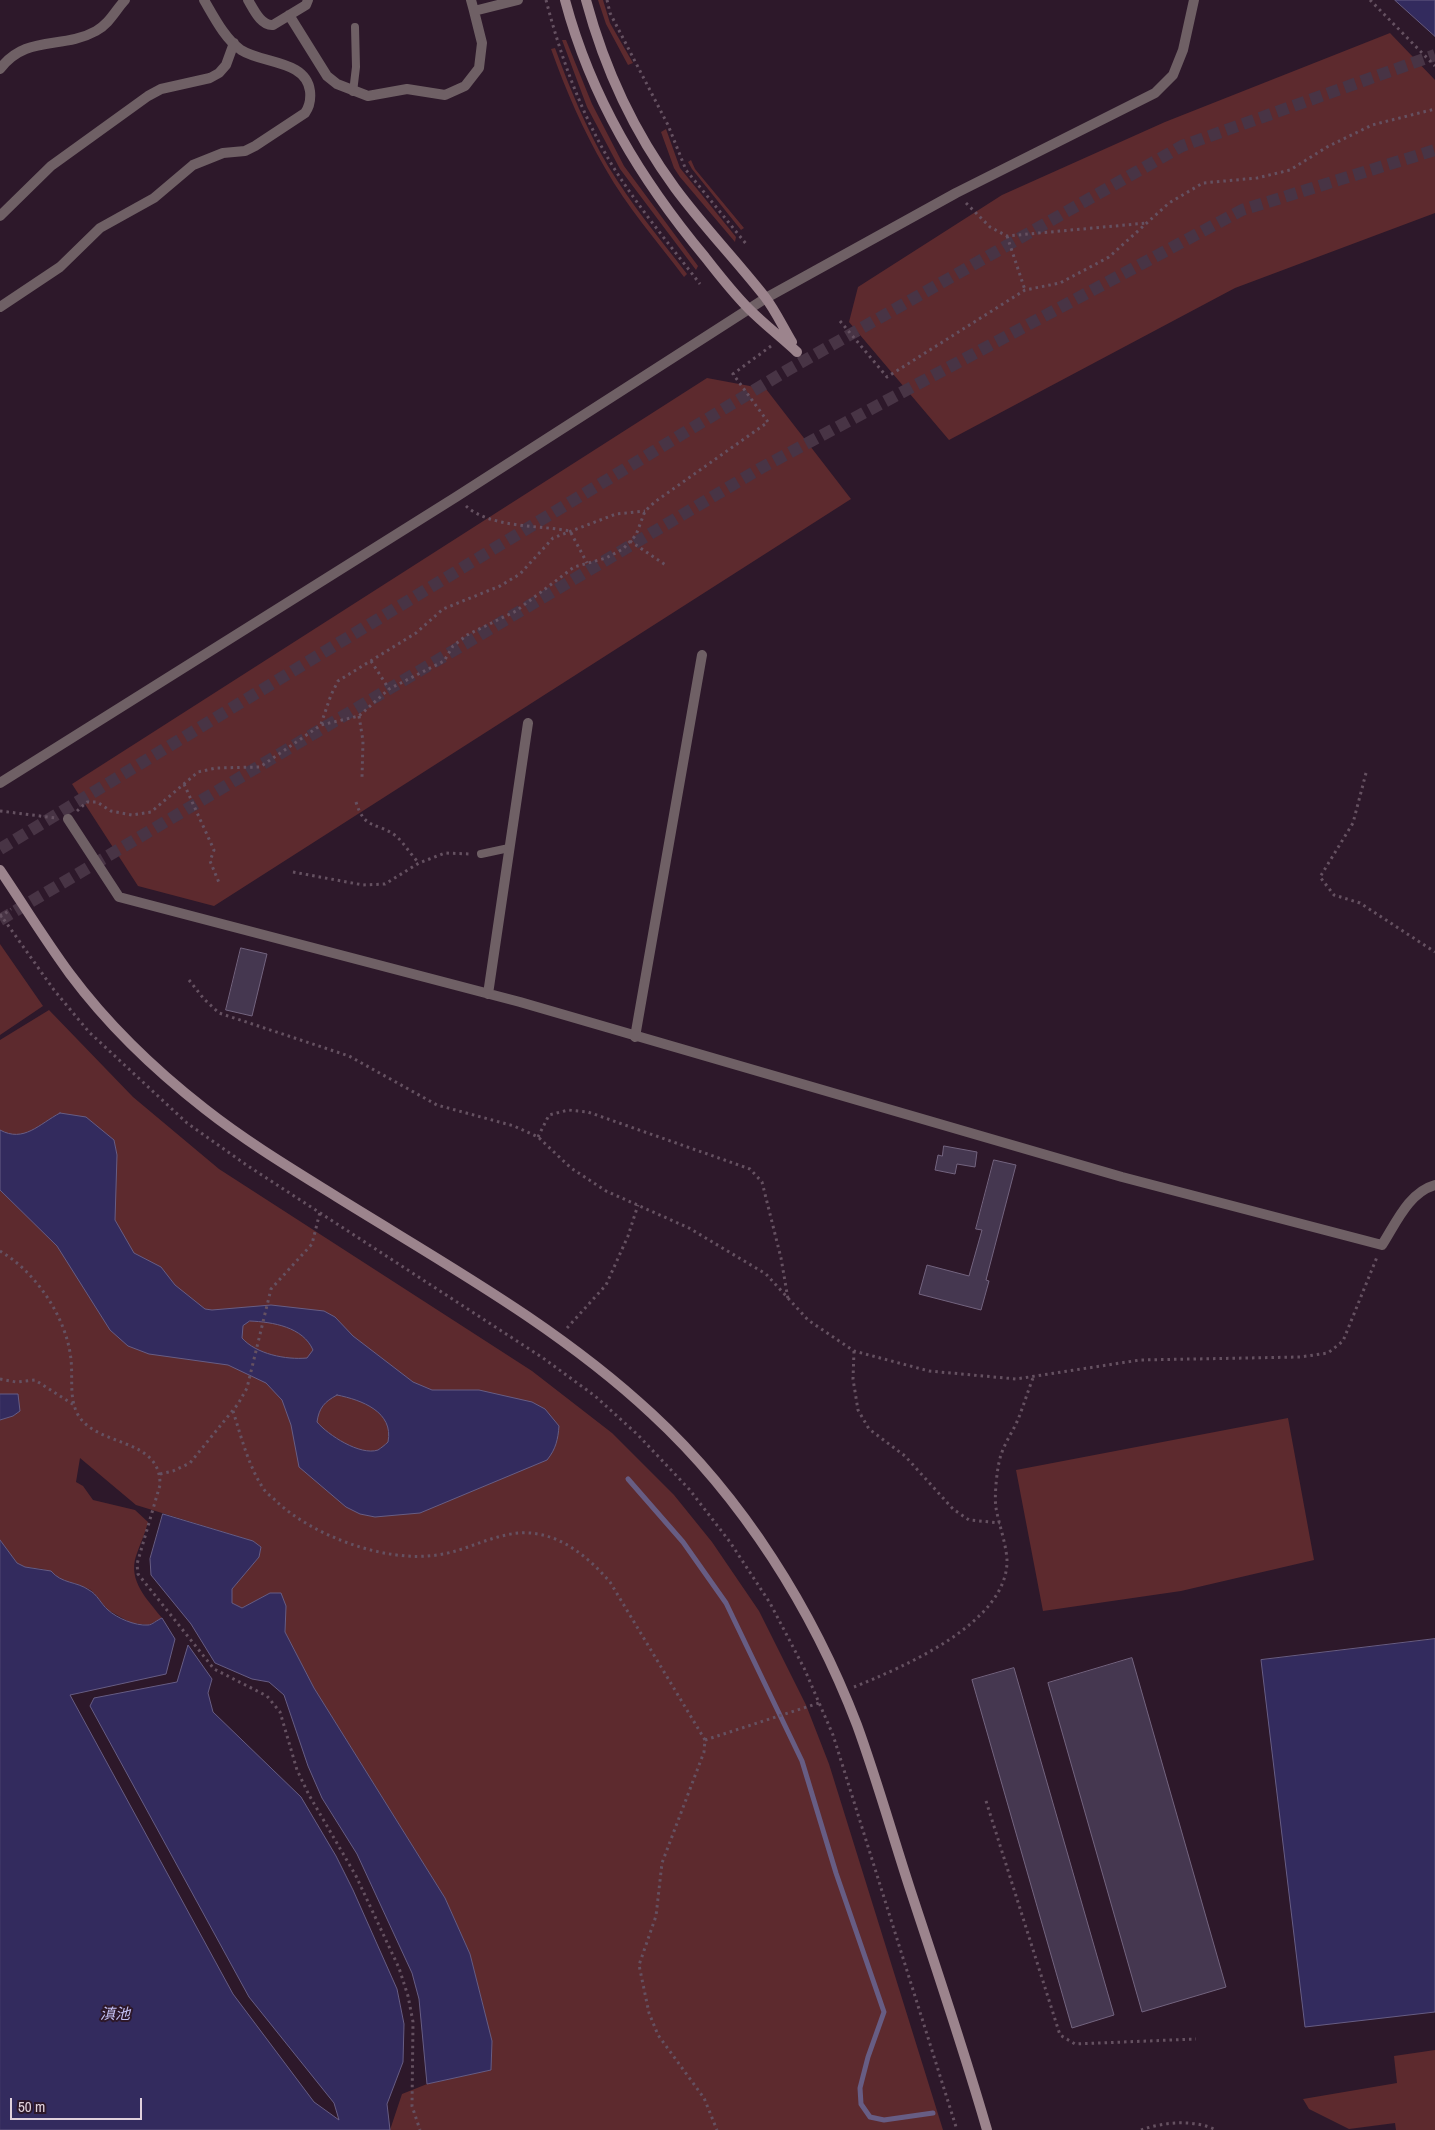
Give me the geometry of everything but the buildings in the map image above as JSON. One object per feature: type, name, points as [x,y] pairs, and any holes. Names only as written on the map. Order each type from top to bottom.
[{"type":"street","points":[[0,69],[12,55],[22,49],[36,44],[71,40],[96,31],[116,14],[125,0]]},
{"type":"street","points":[[0,307],[60,267],[100,228],[154,198],[193,165],[223,153],[245,150],[255,146],[305,113],[309,107],[310,96],[304,77],[291,66],[261,60],[234,44],[204,0]]},
{"type":"street","points":[[248,0],[263,22],[268,26],[274,25],[306,5],[308,0]]},
{"type":"street","points":[[289,15],[327,76],[336,84],[353,92],[368,96],[379,96],[407,89],[445,95],[465,86],[476,73],[482,55],[482,43],[471,0]]},
{"type":"street","points":[[474,11],[518,0]]},
{"type":"street","points":[[565,0],[584,62],[616,132],[632,160],[683,231],[749,309],[798,352],[766,298],[699,218],[653,156],[618,89],[601,51],[586,0]]},
{"type":"street","points":[[0,784],[456,497],[766,298],[956,193],[1155,93],[1172,75],[1183,50],[1194,0]]},
{"type":"street","points":[[0,216],[51,166],[148,96],[167,87],[210,78],[219,73],[226,66],[234,44]]},
{"type":"street","points":[[635,1037],[702,655]]},
{"type":"street","points":[[488,994],[528,724]]},
{"type":"street","points":[[68,819],[119,897],[488,994],[1122,1177],[1382,1245],[1408,1205],[1425,1188],[1435,1185]]},
{"type":"street","points":[[0,870],[70,974],[102,1013],[140,1052],[204,1108],[262,1151],[558,1337],[611,1376],[656,1417],[708,1473],[750,1527],[791,1590],[827,1658],[857,1726],[987,2130]]},
{"type":"lane","points":[[353,92],[356,67],[355,27]]},
{"type":"lane","points":[[481,854],[510,848]]},
{"type":"path","points":[[607,0],[614,20],[668,125],[686,170],[747,245]]},
{"type":"path","points":[[1370,0],[1435,66]]},
{"type":"path","points":[[840,321],[887,377],[1025,290],[1060,283],[1109,257],[1169,203],[1203,182],[1257,178],[1290,170],[1326,147],[1372,125],[1435,110]]},
{"type":"path","points":[[956,193],[990,227],[1007,236],[1148,223]]},
{"type":"path","points":[[1007,236],[1025,290]]},
{"type":"path","points":[[321,725],[330,695],[338,681],[416,633],[443,610],[500,586],[520,574],[553,538],[616,514],[645,511],[712,460],[768,422],[733,374],[782,338]]},
{"type":"path","points":[[456,497],[474,514],[498,521],[570,531]]},
{"type":"path","points":[[0,811],[68,819],[87,802],[97,802],[111,811],[132,815],[151,812],[198,772],[216,768],[260,768],[321,725],[359,716],[389,689],[444,661],[453,646],[467,635],[516,611],[574,567],[606,558],[623,549],[636,535],[645,511]]},
{"type":"path","points":[[570,531],[587,563]]},
{"type":"path","points":[[630,541],[667,566]]},
{"type":"path","points":[[371,661],[389,689]]},
{"type":"path","points":[[359,716],[364,741],[362,777]]},
{"type":"path","points":[[1366,773],[1353,823],[1320,877],[1334,895],[1360,903],[1435,952]]},
{"type":"path","points":[[184,784],[214,850],[210,862],[220,885]]},
{"type":"path","points":[[356,802],[360,813],[367,823],[398,838],[418,863]]},
{"type":"path","points":[[293,872],[363,885],[385,884],[418,863],[445,853],[481,854]]},
{"type":"path","points":[[0,914],[60,997],[89,1032],[123,1066],[187,1123],[248,1166],[544,1358],[595,1396],[638,1435],[689,1489],[730,1542],[770,1603],[804,1668],[833,1734],[957,2130]]},
{"type":"path","points":[[188,980],[204,1000],[219,1013],[349,1056],[437,1105],[514,1126],[538,1138],[571,1168],[606,1190],[689,1228],[766,1274],[808,1320],[854,1351],[929,1371],[1016,1379],[1140,1360],[1300,1357],[1328,1353],[1343,1341],[1382,1245]]},
{"type":"path","points":[[538,1138],[549,1115],[568,1110],[588,1112],[750,1169],[762,1182],[781,1258],[788,1300]]},
{"type":"path","points":[[558,1337],[606,1285],[628,1236],[638,1205]]},
{"type":"path","points":[[160,1474],[173,1471],[190,1462],[233,1411],[247,1388],[271,1289],[312,1244],[320,1212]]},
{"type":"path","points":[[0,1251],[13,1259],[28,1273],[48,1299],[62,1324],[71,1360],[72,1399],[82,1422],[90,1429],[117,1439],[145,1454],[156,1463],[160,1474],[160,1485],[137,1564],[138,1574],[214,1668],[267,1696],[280,1712],[301,1779],[356,1876],[388,1944],[408,1996],[413,2022],[412,2106],[420,2130]]},
{"type":"path","points":[[854,1351],[853,1379],[858,1410],[869,1428],[905,1456],[953,1509],[969,1520],[1000,1523]]},
{"type":"path","points":[[842,1692],[908,1666],[938,1648],[988,1608],[1005,1577],[1007,1559],[996,1505],[1000,1455],[1019,1418],[1032,1378]]},
{"type":"path","points":[[0,1379],[16,1382],[35,1380],[74,1405]]},
{"type":"path","points":[[233,1411],[248,1458],[263,1489],[291,1515],[325,1535],[361,1547],[405,1555],[435,1556],[470,1548],[506,1535],[529,1532],[554,1537],[572,1546],[594,1564],[610,1582],[705,1740],[704,1752],[662,1863],[656,1916],[639,1965],[649,2013],[658,2034],[704,2098],[717,2130]]},
{"type":"path","points":[[705,1740],[819,1703]]},
{"type":"path","points":[[986,1801],[1060,2035],[1075,2044],[1196,2039]]},
{"type":"path","points":[[1141,2130],[1155,2125],[1173,2124],[1206,2125],[1216,2130]]},
{"type":"shaded area","points":[[598,0],[603,0],[610,23],[633,63],[628,65],[606,24]]},
{"type":"shaded area","points":[[1390,33],[1435,80],[1435,213],[1235,288],[949,440],[849,322],[858,287],[1002,195],[1165,122]]},
{"type":"shaded area","points":[[562,40],[566,40],[592,104],[624,166],[698,266],[696,270],[620,169],[587,107]]},
{"type":"shaded area","points":[[555,48],[579,108],[608,166],[636,208],[687,274],[684,277],[633,210],[605,168],[582,125],[569,95],[551,49]]},
{"type":"shaded area","points":[[666,129],[680,168],[736,237],[735,242],[674,168],[661,132]]},
{"type":"shaded area","points":[[691,160],[695,169],[744,228],[741,230],[692,169],[688,162]]},
{"type":"shaded area","points":[[707,378],[766,389],[851,499],[214,906],[138,886],[72,784]]},
{"type":"shaded area","points":[[0,944],[43,1006],[0,1035]]},
{"type":"shaded area","points":[[49,1010],[133,1097],[219,1169],[532,1371],[612,1433],[674,1495],[712,1542],[759,1611],[806,1705],[829,1764],[943,2130],[390,2130],[402,2094],[427,2084],[491,2070],[492,2041],[470,1954],[445,1898],[314,1688],[285,1632],[286,1606],[270,1593],[242,1608],[232,1603],[232,1589],[259,1557],[261,1547],[253,1541],[136,1505],[80,1458],[76,1482],[83,1486],[93,1500],[135,1510],[148,1522],[136,1556],[135,1574],[140,1589],[162,1618],[149,1625],[131,1623],[108,1610],[91,1590],[74,1583],[65,1582],[43,1569],[25,1567],[17,1563],[0,1540],[0,1420],[13,1416],[20,1411],[17,1394],[0,1394],[0,1040]]},
{"type":"shaded area","points":[[1288,1418],[1314,1560],[1181,1591],[1043,1611],[1016,1470]]},
{"type":"shaded area","points":[[1435,2050],[1435,2130],[1396,2130],[1395,2123],[1349,2129],[1309,2109],[1303,2099],[1397,2083],[1394,2056]]},
{"type":"water","points":[[1395,0],[1435,0],[1435,36]]},
{"type":"water","points":[[60,1113],[86,1117],[114,1140],[117,1155],[115,1220],[134,1253],[161,1267],[175,1285],[205,1309],[271,1305],[324,1311],[335,1317],[353,1336],[413,1382],[432,1390],[479,1390],[532,1402],[545,1409],[559,1426],[553,1452],[547,1460],[420,1513],[375,1517],[360,1514],[346,1507],[299,1467],[291,1425],[282,1400],[266,1383],[228,1365],[149,1354],[128,1346],[110,1330],[57,1246],[0,1190],[0,1130],[17,1134],[24,1133],[38,1127]],"holes":[[[250,1321],[268,1323],[295,1331],[308,1342],[313,1350],[307,1358],[281,1357],[263,1352],[248,1344],[242,1338],[243,1326]],[[337,1395],[366,1404],[381,1415],[389,1432],[388,1442],[378,1450],[362,1450],[336,1438],[322,1427],[317,1422],[319,1413],[325,1403]]]},
{"type":"water","points":[[0,1394],[18,1394],[20,1411],[13,1416],[0,1420]]},
{"type":"water","points":[[163,1514],[253,1541],[261,1547],[259,1557],[232,1589],[232,1603],[242,1608],[270,1593],[281,1593],[286,1606],[285,1632],[314,1688],[445,1898],[470,1954],[492,2041],[491,2070],[427,2084],[419,1999],[412,1973],[357,1854],[322,1798],[308,1766],[284,1695],[269,1682],[252,1679],[215,1663],[191,1624],[151,1575],[150,1559]]},
{"type":"water","name":"滇池","points":[[0,1540],[17,1563],[25,1567],[51,1571],[64,1580],[84,1587],[92,1592],[108,1610],[121,1619],[132,1623],[148,1625],[162,1618],[175,1639],[166,1674],[70,1695],[233,1994],[314,2102],[339,2120],[334,2103],[249,1997],[90,1706],[94,1698],[177,1682],[188,1645],[212,1679],[208,1693],[213,1712],[301,1797],[336,1856],[353,1890],[397,1989],[404,2024],[403,2062],[387,2104],[390,2130],[0,2130]]},
{"type":"water","points":[[1435,1639],[1435,2012],[1305,2027],[1261,1660]]},
{"type":"waterway","points":[[628,1479],[683,1542],[726,1603],[802,1761],[836,1873],[884,2012],[868,2057],[860,2088],[861,2104],[870,2117],[884,2120],[933,2113]]},
{"type":"tunnel","points":[[0,849],[786,371],[1182,146],[1435,55]]},
{"type":"tunnel","points":[[0,920],[761,468],[1242,210],[1435,150]]}]
